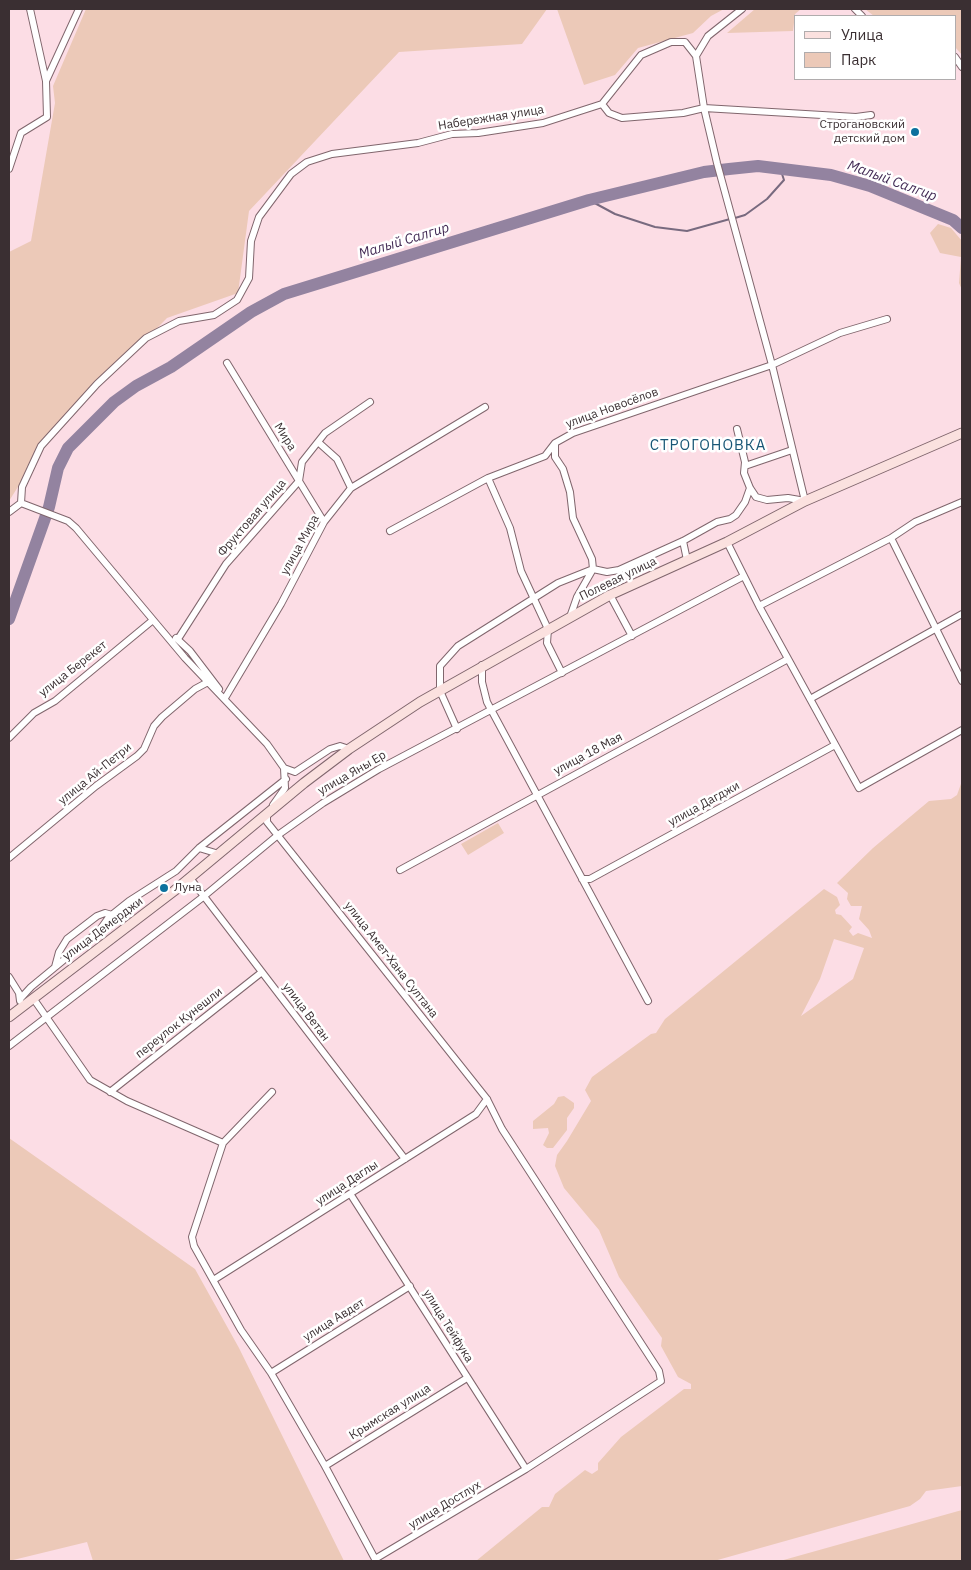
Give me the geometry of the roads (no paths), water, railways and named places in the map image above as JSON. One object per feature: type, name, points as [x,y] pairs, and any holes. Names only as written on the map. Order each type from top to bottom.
[{"type":"main road","name":"Полевая улица","points":[[304,783],[349,749],[440,691],[482,665],[570,617],[610,596],[727,542],[805,501],[962,433]]},
{"type":"main road","name":"улица Демерджи","points":[[9,1017],[190,878],[304,783]]},
{"type":"street","points":[[9,169],[21,133],[47,117],[46,81],[30,9]]},
{"type":"street","points":[[46,81],[79,9]]},
{"type":"street","points":[[696,56],[708,36],[742,9]]},
{"type":"street","points":[[737,429],[745,466],[744,473],[756,497],[766,500],[788,498],[805,501],[772,365],[717,163],[704,108],[696,56],[685,42],[671,42],[641,55],[602,104],[609,113],[622,118],[683,113],[704,108],[856,117],[871,115]]},
{"type":"street","name":"Набережная улица","points":[[21,503],[22,487],[41,446],[73,410],[146,338],[179,321],[214,314],[237,300],[249,278],[251,241],[259,216],[292,174],[308,162],[346,152],[418,143],[452,134],[478,133],[543,123],[602,104]]},
{"type":"street","name":"улица Новосёлов","points":[[545,456],[555,443],[573,433],[772,365],[840,333],[887,319]]},
{"type":"street","name":"Мира","points":[[227,364],[324,522]]},
{"type":"street","name":"Фруктовая улица","points":[[178,639],[226,564],[299,481],[302,462],[325,433],[370,402]]},
{"type":"street","name":"улица Мира","points":[[225,698],[281,604],[324,522],[351,488],[485,407]]},
{"type":"street","points":[[318,442],[337,459],[351,488]]},
{"type":"street","points":[[555,443],[555,457],[563,469],[570,492],[573,518],[592,559],[593,569],[577,597],[570,617]]},
{"type":"street","points":[[745,466],[792,450]]},
{"type":"street","points":[[390,531],[488,478],[545,456],[555,457]]},
{"type":"street","points":[[488,478],[510,528],[521,571],[548,629],[547,643],[562,673]]},
{"type":"street","points":[[457,729],[440,691],[440,666],[458,646],[485,630],[520,605],[534,599],[558,583],[593,569],[607,572],[619,570],[683,541],[717,522],[736,515],[745,502],[750,488]]},
{"type":"street","points":[[759,606],[891,538],[915,522],[962,502]]},
{"type":"street","points":[[9,512],[21,503],[68,521],[76,528],[153,620],[267,744],[284,768],[286,780],[285,788],[266,815]]},
{"type":"street","points":[[891,538],[937,627],[962,681]]},
{"type":"street","points":[[683,541],[687,560]]},
{"type":"street","points":[[727,542],[759,606],[859,788],[962,730]]},
{"type":"street","name":"улица Яны Ер","points":[[9,1046],[315,807],[379,768],[457,729],[744,576]]},
{"type":"street","points":[[610,596],[632,636]]},
{"type":"street","points":[[810,699],[962,614]]},
{"type":"street","name":"улица Берекет","points":[[9,738],[34,713],[55,700],[153,620]]},
{"type":"street","points":[[165,633],[178,639],[215,682],[225,698]]},
{"type":"street","name":"улица 18 Мая","points":[[400,870],[788,659]]},
{"type":"street","points":[[482,665],[484,692],[536,795],[648,1001]]},
{"type":"street","name":"улица Ай-Петри","points":[[9,858],[96,786],[137,756],[162,717],[195,689],[208,682]]},
{"type":"street","name":"улица Дагджи","points":[[582,879],[590,878],[835,745]]},
{"type":"street","points":[[20,999],[55,966],[99,931],[112,915],[129,901],[176,871],[199,848],[295,772],[330,749],[340,746],[349,749]]},
{"type":"street","points":[[284,768],[295,772]]},
{"type":"street","name":"улица Амет-Хана Султана","points":[[266,815],[267,822],[486,1099],[502,1129],[661,1378],[656,1386],[526,1469]]},
{"type":"street","points":[[199,848],[219,854]]},
{"type":"street","name":"улица Ветан","points":[[190,878],[404,1159]]},
{"type":"street","points":[[55,966],[59,952],[67,940],[97,916],[105,913],[112,915]]},
{"type":"street","name":"переулок Кунешли","points":[[110,1092],[262,972]]},
{"type":"street","points":[[9,977],[17,988],[20,999],[19,1009]]},
{"type":"street","points":[[33,998],[90,1080],[110,1092],[223,1143]]},
{"type":"street","points":[[272,1092],[223,1143],[192,1237],[194,1246],[215,1280],[241,1330],[271,1373],[325,1466]]},
{"type":"street","name":"улица Даглы","points":[[215,1280],[476,1114],[486,1099]]},
{"type":"street","name":"улица Тейфука","points":[[351,1195],[526,1469]]},
{"type":"street","name":"улица Авдет","points":[[271,1373],[410,1286]]},
{"type":"street","name":"Крымская улица","points":[[325,1466],[467,1378]]},
{"type":"street","name":"улица Достлух","points":[[325,1466],[375,1560],[526,1469]]},
{"type":"waterway","name":"Малый Салгир","points":[[9,619],[49,507],[58,468],[68,448],[114,402],[136,386],[171,367],[251,312],[284,294],[589,200],[704,172],[758,166],[831,175],[870,186],[953,220],[962,228]]},
{"type":"waterway","points":[[735,218],[745,215],[767,199],[784,180],[780,168]]},
{"type":"waterway","points":[[589,200],[615,214],[655,227],[687,231],[730,219]]},
{"type":"place","name":"Строгановский детский дом","points":[[915,132]]},
{"type":"place","name":"Луна","points":[[164,888]]},
{"type":"district","name":"СТРОГОНОВКА","points":[[708,446]]}]
